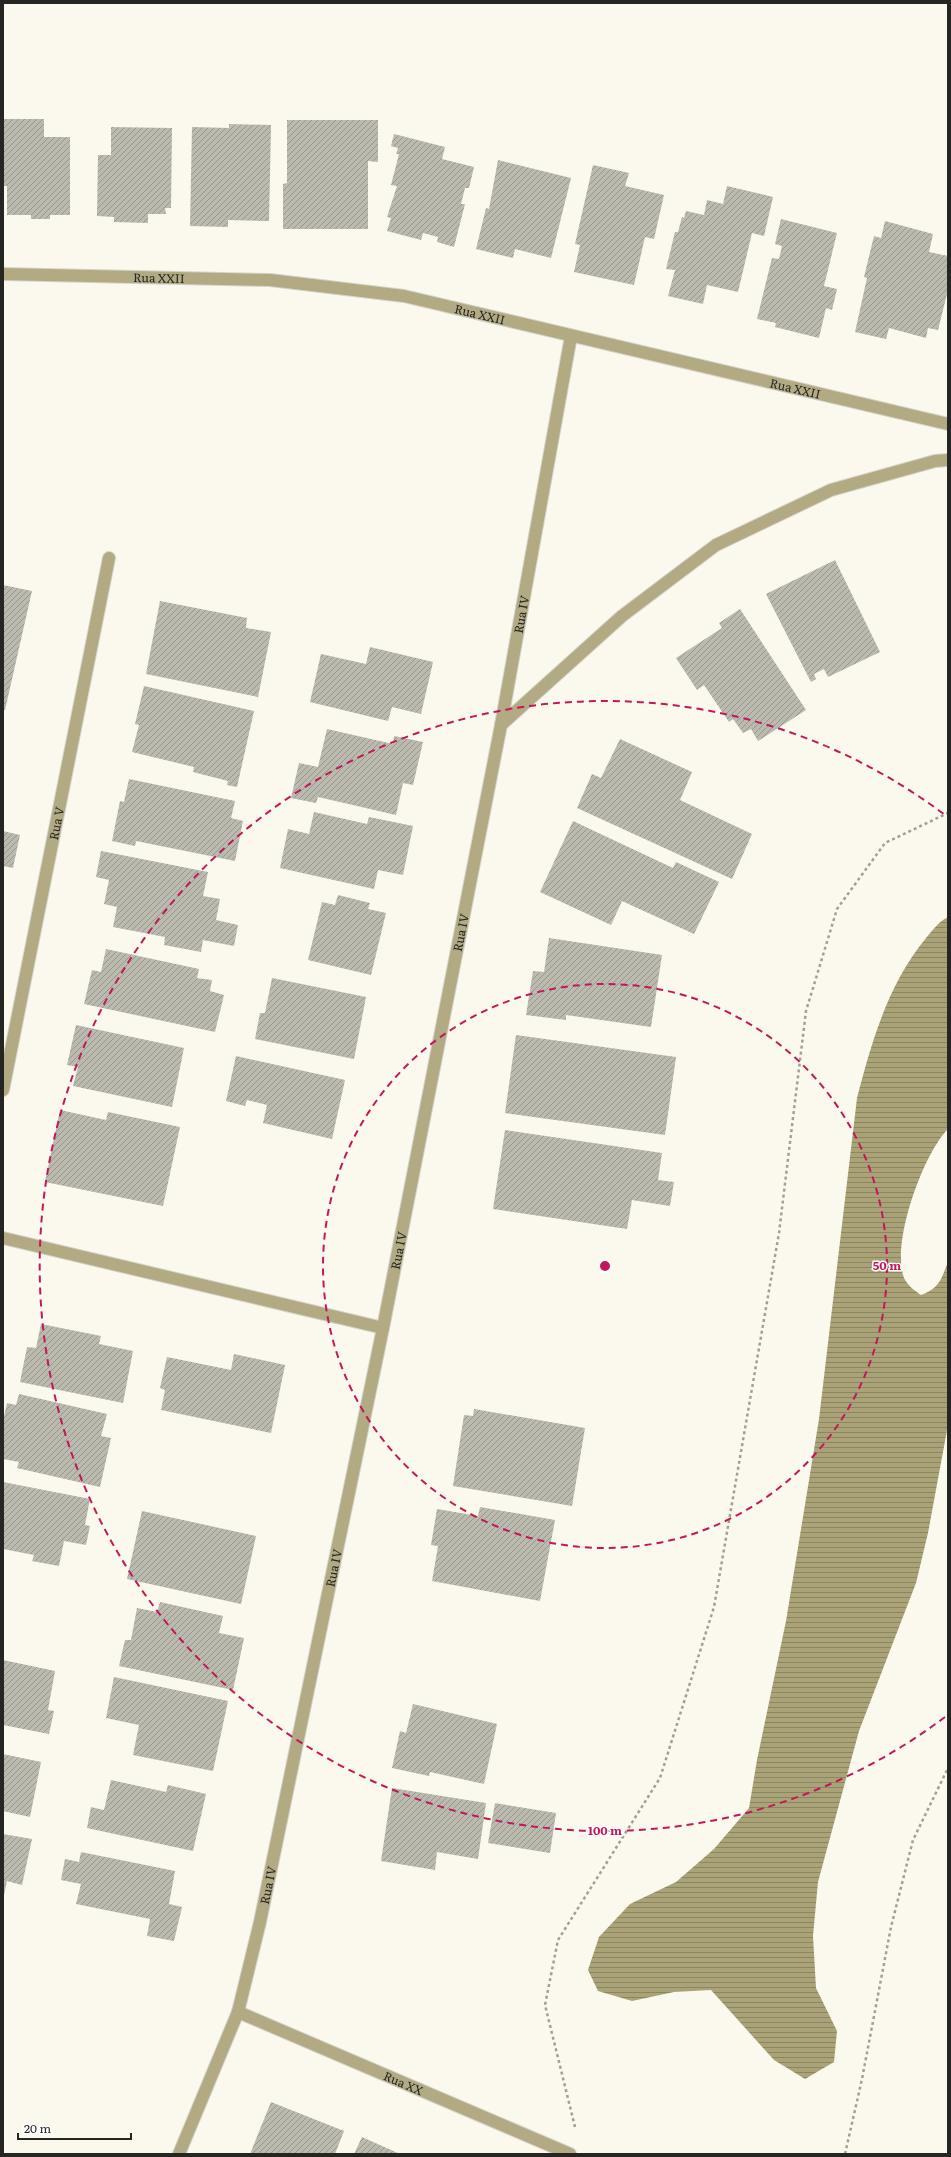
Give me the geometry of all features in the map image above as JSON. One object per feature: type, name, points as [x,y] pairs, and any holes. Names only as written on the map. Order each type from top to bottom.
[{"type":"street","name":"Rua XXII","points":[[3,274],[270,280],[404,296],[948,424]]},
{"type":"street","name":"Rua IV","points":[[179,2154],[238,2012],[260,1922],[383,1328],[501,726],[571,336]]},
{"type":"street","points":[[501,726],[622,616],[716,545],[831,490],[935,461],[948,460]]},
{"type":"street","name":"Rua V","points":[[3,1090],[109,558]]},
{"type":"street","points":[[3,1238],[383,1328]]},
{"type":"street","name":"Rua XX","points":[[238,2012],[570,2154]]},
{"type":"path","points":[[576,2132],[545,2005],[558,1940],[660,1778],[714,1607],[779,1233],[806,1011],[837,909],[885,843],[948,813]]},
{"type":"path","points":[[844,2154],[862,2079],[891,1928],[913,1840],[948,1768]]},
{"type":"shaded area","points":[[948,917],[948,1129],[938,1141],[929,1158],[912,1200],[902,1243],[901,1263],[904,1278],[911,1288],[921,1295],[936,1286],[948,1262],[948,1425],[928,1533],[916,1583],[859,1731],[818,1882],[813,1936],[816,1988],[837,2031],[834,2062],[805,2079],[774,2060],[711,1990],[674,1992],[632,2001],[598,1991],[588,1970],[599,1937],[630,1904],[676,1882],[714,1849],[749,1808],[757,1760],[786,1621],[819,1419],[857,1098],[875,1034],[891,994],[901,974],[926,938],[941,921]]},
{"type":"building","points":[[3,119],[44,119],[44,137],[70,137],[70,215],[50,215],[50,219],[31,219],[31,215],[7,215],[7,186],[3,186]]},
{"type":"building","points":[[287,120],[378,120],[378,162],[368,161],[368,229],[283,229],[283,184],[287,183]]},
{"type":"building","points":[[229,124],[271,125],[269,221],[228,220],[228,227],[190,226],[192,127],[229,128]]},
{"type":"building","points":[[111,127],[172,128],[171,208],[165,208],[166,214],[148,214],[148,223],[114,222],[114,217],[97,216],[98,155],[111,155]]},
{"type":"building","points":[[394,134],[445,147],[442,159],[474,167],[469,188],[465,188],[461,204],[465,204],[454,247],[437,242],[438,237],[423,233],[421,240],[387,231],[391,218],[387,217],[397,186],[391,185],[399,154],[396,154],[398,148],[391,146]]},
{"type":"building","points":[[498,160],[571,178],[551,258],[515,249],[513,258],[476,249],[486,208],[489,209]]},
{"type":"building","points":[[593,165],[629,173],[625,186],[664,195],[654,239],[645,237],[634,285],[574,272],[580,245],[575,244]]},
{"type":"building","points":[[727,186],[773,197],[764,236],[752,233],[738,292],[707,285],[703,304],[668,296],[675,270],[666,269],[675,232],[678,232],[682,217],[684,218],[686,211],[704,215],[707,200],[723,204]]},
{"type":"building","points":[[781,219],[837,233],[824,286],[837,289],[832,310],[826,308],[819,338],[775,327],[776,323],[757,319],[772,258],[779,259],[782,246],[775,244]]},
{"type":"building","points":[[885,221],[933,234],[929,252],[948,256],[948,290],[938,330],[928,328],[926,338],[889,328],[886,339],[855,332],[867,278],[864,277],[874,236],[881,238]]},
{"type":"building","points":[[835,560],[880,652],[828,677],[824,669],[814,674],[816,679],[811,682],[766,594]]},
{"type":"building","points":[[3,585],[32,591],[5,710],[3,709]]},
{"type":"building","points":[[160,601],[247,618],[246,628],[271,632],[258,697],[146,674]]},
{"type":"building","points":[[740,609],[806,710],[758,741],[751,729],[743,733],[733,719],[729,722],[704,685],[697,690],[676,658],[722,628],[719,623]]},
{"type":"building","points":[[370,647],[433,662],[421,714],[392,707],[388,721],[310,702],[321,654],[366,664]]},
{"type":"building","points":[[144,686],[254,711],[237,787],[227,785],[228,781],[193,772],[194,767],[132,752],[139,725],[135,724]]},
{"type":"building","points":[[327,729],[393,744],[394,736],[423,742],[413,785],[403,783],[396,815],[318,797],[316,803],[291,798],[299,763],[318,767]]},
{"type":"building","points":[[620,739],[692,772],[680,800],[752,834],[732,879],[577,808],[592,774],[601,778]]},
{"type":"building","points":[[129,779],[235,801],[231,818],[243,821],[235,861],[136,841],[135,846],[112,841],[120,801],[124,802]]},
{"type":"building","points":[[314,812],[367,824],[369,817],[413,826],[403,875],[378,870],[374,889],[280,868],[288,829],[309,834]]},
{"type":"building","points":[[573,821],[673,868],[676,862],[719,882],[694,934],[622,901],[611,925],[540,892]]},
{"type":"building","points":[[3,831],[20,835],[13,868],[3,866]]},
{"type":"building","points":[[101,851],[208,872],[203,896],[220,899],[216,920],[238,925],[234,946],[203,940],[201,952],[164,945],[165,937],[113,927],[117,907],[104,904],[109,880],[96,877]]},
{"type":"building","points":[[338,895],[370,903],[368,909],[386,913],[371,975],[308,960],[322,902],[335,905]]},
{"type":"building","points":[[549,938],[662,955],[651,1027],[566,1015],[566,1020],[526,1015],[533,971],[544,972]]},
{"type":"building","points":[[106,949],[199,969],[197,978],[212,980],[210,991],[224,995],[215,1032],[84,1004],[92,970],[101,972]]},
{"type":"building","points":[[272,978],[366,997],[354,1059],[255,1039],[260,1013],[265,1013]]},
{"type":"building","points":[[76,1025],[184,1048],[172,1107],[73,1086],[78,1067],[67,1065]]},
{"type":"building","points":[[516,1035],[676,1057],[665,1135],[505,1113]]},
{"type":"building","points":[[236,1056],[345,1080],[332,1139],[263,1123],[267,1105],[247,1100],[245,1106],[226,1101]]},
{"type":"building","points":[[60,1110],[106,1120],[108,1112],[180,1127],[163,1206],[45,1182]]},
{"type":"building","points":[[505,1130],[662,1153],[658,1180],[674,1182],[670,1206],[632,1200],[627,1229],[493,1209]]},
{"type":"building","points":[[41,1324],[101,1336],[99,1344],[133,1351],[123,1403],[20,1382],[27,1347],[36,1348]]},
{"type":"building","points":[[234,1354],[285,1365],[271,1433],[161,1410],[165,1390],[160,1388],[167,1357],[231,1370]]},
{"type":"building","points":[[19,1394],[107,1414],[101,1436],[111,1438],[100,1487],[17,1468],[19,1462],[3,1459],[3,1421],[7,1403],[16,1405]]},
{"type":"building","points":[[474,1409],[585,1428],[572,1506],[453,1486],[464,1415],[473,1416]]},
{"type":"building","points":[[3,1482],[90,1499],[85,1525],[90,1526],[86,1545],[64,1541],[59,1566],[32,1561],[34,1555],[3,1549]]},
{"type":"building","points":[[480,1507],[555,1520],[540,1601],[432,1581],[438,1546],[431,1545],[437,1509],[478,1516]]},
{"type":"building","points":[[142,1511],[256,1536],[241,1604],[127,1579]]},
{"type":"building","points":[[160,1602],[223,1616],[219,1633],[244,1638],[233,1690],[119,1666],[125,1640],[131,1640],[137,1608],[157,1612]]},
{"type":"building","points":[[3,1660],[55,1671],[48,1710],[54,1711],[49,1734],[3,1725]]},
{"type":"building","points":[[114,1677],[228,1701],[213,1771],[133,1755],[139,1725],[106,1718]]},
{"type":"building","points":[[413,1704],[497,1724],[484,1784],[430,1772],[429,1776],[392,1768],[400,1731],[406,1733]]},
{"type":"building","points":[[3,1754],[41,1762],[30,1817],[3,1811]]},
{"type":"building","points":[[111,1780],[166,1792],[168,1785],[206,1794],[193,1851],[87,1828],[91,1807],[104,1810]]},
{"type":"building","points":[[392,1788],[486,1803],[478,1859],[437,1852],[435,1870],[381,1861]]},
{"type":"building","points":[[495,1803],[556,1813],[550,1853],[488,1843]]},
{"type":"building","points":[[3,1834],[32,1839],[22,1885],[7,1881],[4,1895]]},
{"type":"building","points":[[81,1852],[175,1871],[169,1904],[182,1907],[174,1941],[147,1936],[150,1919],[76,1904],[81,1884],[61,1880],[65,1859],[79,1862]]},
{"type":"building","points":[[271,2102],[344,2131],[335,2154],[250,2154]]},
{"type":"building","points":[[362,2137],[400,2154],[354,2154]]}]
